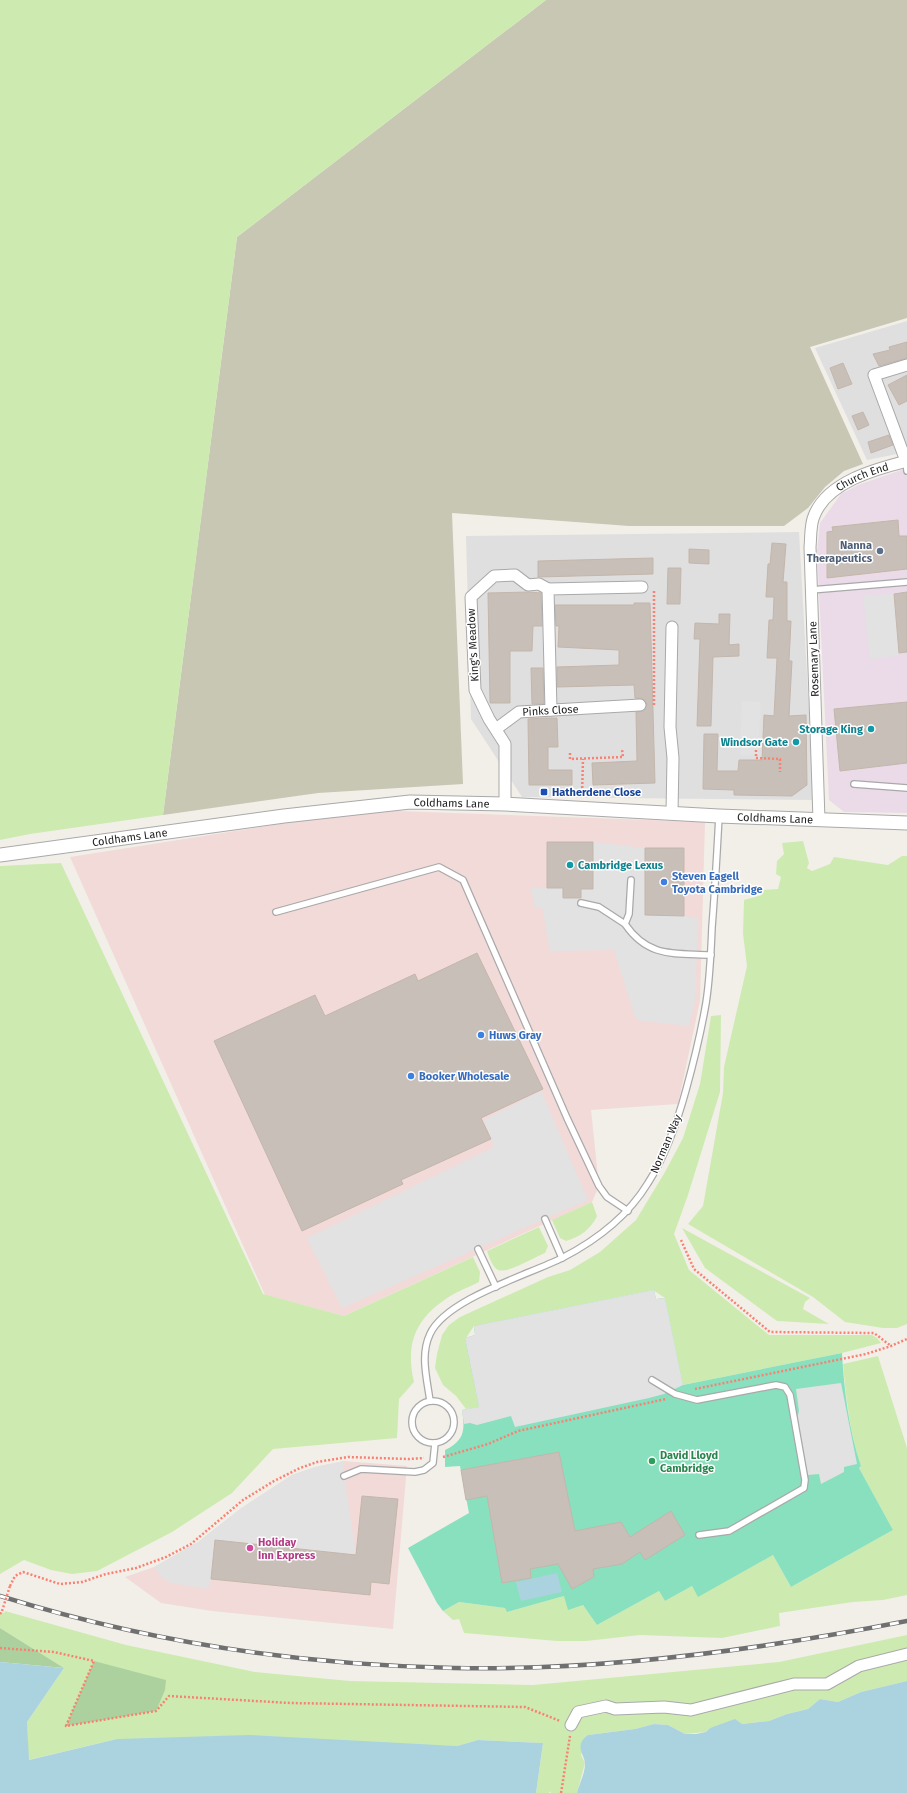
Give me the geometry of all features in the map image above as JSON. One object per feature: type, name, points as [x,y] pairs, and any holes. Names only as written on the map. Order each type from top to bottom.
[{"type":"street","points":[[906,464],[874,375],[907,365]]},
{"type":"street","name":"Church End","points":[[823,501],[837,488],[855,478],[906,464]]},
{"type":"street","name":"Rosemary Lane","points":[[819,820],[810,547],[814,517],[823,501]]},
{"type":"street","name":"King's Meadow","points":[[496,729],[475,690],[471,597],[494,576],[515,574],[528,585],[539,584],[548,589],[642,587]]},
{"type":"street","points":[[548,589],[551,710]]},
{"type":"street","points":[[672,627],[670,727],[673,758],[672,813]]},
{"type":"street","name":"Pinks Close","points":[[496,729],[519,712],[640,705]]},
{"type":"street","points":[[496,729],[505,744],[506,804]]},
{"type":"street","name":"Coldhams Lane","points":[[0,855],[143,834],[410,802],[506,804],[719,816],[907,823]]},
{"type":"street","points":[[572,1725],[578,1712],[606,1706],[615,1709],[664,1707],[691,1710],[794,1684],[827,1684],[859,1666],[907,1654]]},
{"type":"lane","points":[[811,590],[907,582]]},
{"type":"lane","points":[[854,784],[907,788]]},
{"type":"lane","name":"Norman Way","points":[[430,1401],[425,1368],[425,1350],[430,1334],[438,1320],[450,1311],[496,1287],[562,1258],[593,1240],[628,1210],[640,1196],[664,1153],[682,1107],[699,1044],[707,1001],[719,816]]},
{"type":"lane","points":[[276,912],[439,866],[463,880],[564,1111],[599,1186],[607,1196],[628,1210]]},
{"type":"lane","points":[[625,924],[629,914],[631,880]]},
{"type":"lane","points":[[582,903],[599,907],[625,924],[639,942],[658,951],[711,955]]},
{"type":"lane","points":[[545,1219],[562,1258]]},
{"type":"lane","points":[[478,1249],[496,1287]]},
{"type":"lane","points":[[652,1380],[675,1394],[697,1400],[776,1385],[785,1387],[790,1395],[805,1480],[804,1488],[729,1531],[700,1535]]},
{"type":"lane","points":[[430,1401],[437,1401],[446,1405],[454,1417],[454,1427],[449,1436],[443,1441],[435,1443],[428,1443],[419,1438],[415,1434],[412,1423],[413,1415],[418,1407],[430,1401]]},
{"type":"lane","points":[[344,1476],[361,1469],[415,1472],[424,1470],[433,1463],[435,1443]]},
{"type":"path","points":[[642,587],[654,587],[654,705]]},
{"type":"path","points":[[640,705],[671,704]]},
{"type":"path","points":[[570,754],[570,760],[623,757],[622,749]]},
{"type":"path","points":[[756,750],[756,758],[780,759],[780,772]]},
{"type":"path","points":[[582,759],[582,808]]},
{"type":"path","points":[[681,1240],[694,1269],[770,1332],[874,1333],[891,1346],[907,1339]]},
{"type":"path","points":[[1,1612],[10,1586]]},
{"type":"path","points":[[0,1648],[54,1652],[94,1661],[66,1726],[156,1711],[169,1696],[290,1703],[525,1707],[572,1725],[561,1793]]},
{"type":"shaded area","points":[[546,0],[907,0],[907,318],[810,347],[863,464],[844,471],[825,487],[808,508],[784,526],[629,526],[452,513],[463,784],[318,793],[163,815],[237,237]]},
{"type":"shaded area","points":[[907,321],[907,452],[867,460],[815,348]]},
{"type":"shaded area","points":[[907,468],[907,813],[844,812],[829,800],[817,551],[820,523],[841,494],[858,485]]},
{"type":"shaded area","points":[[799,532],[814,800],[522,797],[471,719],[466,536]]},
{"type":"shaded area","points":[[894,594],[899,656],[870,659],[863,596]]},
{"type":"shaded area","points":[[742,701],[761,702],[758,756],[740,755]]},
{"type":"shaded area","points":[[369,810],[705,822],[700,1001],[678,1104],[591,1110],[599,1186],[592,1202],[344,1316],[265,1295],[70,857]]},
{"type":"shaded area","points":[[593,842],[645,848],[645,915],[684,916],[698,918],[695,1001],[689,1026],[636,1020],[614,950],[550,951],[542,908],[535,908],[531,887],[563,888],[563,898],[580,898],[581,889],[593,888]]},
{"type":"shaded area","points":[[541,1091],[588,1200],[342,1308],[307,1238],[494,1147],[484,1120]]},
{"type":"shaded area","points":[[654,1290],[656,1299],[665,1298],[683,1385],[664,1394],[649,1398],[515,1427],[511,1416],[477,1425],[470,1423],[464,1424],[462,1410],[479,1407],[465,1338],[475,1335],[474,1326]]},
{"type":"shaded area","points":[[841,1383],[857,1464],[844,1467],[844,1472],[821,1484],[819,1474],[808,1475],[797,1418],[799,1411],[796,1389]]},
{"type":"shaded area","points":[[344,1461],[407,1466],[393,1629],[212,1611],[161,1603],[125,1577],[154,1567],[198,1542],[240,1509],[292,1475],[315,1467]]},
{"type":"shaded area","points":[[344,1461],[344,1476],[356,1555],[215,1540],[211,1579],[208,1589],[171,1583],[162,1578],[154,1567],[198,1542],[240,1509],[292,1475],[315,1467]]},
{"type":"green space","points":[[0,0],[546,0],[237,237],[163,815],[30,834],[0,840]]},
{"type":"green space","points":[[803,841],[809,863],[807,868],[812,871],[830,864],[834,857],[888,865],[902,856],[907,856],[907,1324],[897,1328],[883,1328],[845,1322],[813,1297],[688,1224],[703,1206],[723,1093],[724,1067],[747,966],[743,934],[744,900],[762,895],[763,890],[778,889],[781,877],[776,874],[777,861],[784,854],[782,843]]},
{"type":"green space","points":[[61,863],[263,1294],[344,1316],[473,1257],[480,1272],[479,1282],[447,1298],[433,1309],[425,1318],[414,1337],[411,1358],[414,1382],[399,1399],[397,1438],[273,1449],[232,1493],[172,1532],[97,1571],[72,1574],[51,1570],[24,1560],[0,1574],[0,866]]},
{"type":"green space","points":[[721,1015],[720,1092],[688,1195],[674,1234],[689,1270],[769,1335],[872,1335],[881,1343],[842,1353],[683,1385],[665,1298],[653,1290],[474,1326],[466,1338],[479,1407],[466,1409],[456,1396],[443,1385],[435,1368],[442,1335],[449,1325],[460,1317],[548,1277],[570,1270],[600,1252],[636,1220],[665,1172],[683,1138],[700,1084],[711,1016]]},
{"type":"green space","points":[[592,1202],[597,1216],[592,1225],[580,1235],[571,1239],[566,1241],[560,1238],[552,1220]]},
{"type":"green space","points":[[539,1227],[548,1246],[545,1253],[508,1270],[502,1271],[496,1269],[487,1251]]},
{"type":"green space","points":[[682,1228],[810,1298],[805,1302],[803,1309],[829,1324],[777,1321],[705,1268]]},
{"type":"green space","name":"David Lloyd Cambridge","points":[[654,1290],[656,1299],[665,1298],[683,1385],[842,1353],[848,1410],[853,1439],[861,1466],[859,1468],[893,1530],[791,1587],[773,1555],[698,1597],[692,1586],[665,1601],[659,1591],[597,1625],[583,1605],[568,1610],[564,1596],[507,1612],[505,1608],[459,1602],[443,1611],[437,1603],[408,1548],[469,1513],[460,1466],[445,1467],[445,1450],[457,1442],[462,1434],[462,1410],[479,1407],[465,1338],[475,1335],[474,1326]]},
{"type":"green space","points":[[878,1356],[907,1448],[907,1595],[883,1600],[853,1602],[779,1613],[780,1626],[722,1638],[640,1635],[586,1641],[557,1641],[464,1633],[459,1619],[453,1620],[443,1611],[459,1602],[506,1608],[507,1612],[564,1596],[583,1605],[597,1625],[659,1591],[665,1601],[692,1586],[698,1596],[773,1555],[791,1587],[893,1530],[859,1468],[861,1466],[851,1429],[843,1364]]},
{"type":"green space","points":[[5,1611],[126,1645],[255,1672],[350,1681],[533,1685],[779,1662],[907,1635],[907,1681],[861,1692],[838,1702],[820,1699],[808,1709],[787,1714],[769,1721],[710,1728],[706,1732],[685,1734],[668,1725],[654,1724],[635,1729],[588,1735],[581,1755],[585,1763],[577,1793],[551,1793],[550,1791],[549,1793],[536,1793],[543,1743],[478,1740],[457,1746],[117,1739],[28,1760],[27,1722],[64,1668],[0,1628],[0,1612],[4,1613]]},
{"type":"green space","points":[[0,1628],[64,1668],[0,1662]]},
{"type":"green space","points":[[94,1661],[166,1680],[165,1690],[156,1711],[66,1726]]},
{"type":"water","points":[[557,1573],[562,1592],[521,1601],[516,1582]]},
{"type":"water","points":[[0,1662],[64,1668],[27,1722],[29,1760],[117,1739],[249,1735],[457,1746],[478,1740],[543,1743],[536,1793],[0,1793]]},
{"type":"water","points":[[907,1681],[907,1793],[577,1793],[585,1768],[585,1760],[580,1746],[588,1735],[635,1729],[654,1724],[668,1725],[685,1734],[696,1734],[706,1732],[710,1728],[735,1719],[742,1724],[769,1721],[787,1714],[808,1709],[820,1699],[838,1702],[861,1692]]},
{"type":"building","points":[[907,342],[907,358],[879,366],[873,354],[890,350],[889,347]]},
{"type":"building","points":[[843,363],[852,384],[838,389],[830,368]]},
{"type":"building","points":[[907,375],[907,401],[899,405],[888,385]]},
{"type":"building","points":[[863,412],[869,425],[858,430],[852,416]]},
{"type":"building","points":[[889,435],[893,445],[871,453],[868,442]]},
{"type":"building","points":[[898,520],[899,536],[907,536],[907,569],[827,578],[827,532],[833,531],[832,527]]},
{"type":"building","points":[[772,543],[786,544],[783,582],[787,582],[787,621],[791,621],[789,661],[792,661],[789,716],[806,715],[807,785],[792,796],[734,795],[734,790],[703,789],[704,734],[718,734],[717,771],[738,771],[739,760],[762,760],[764,715],[774,716],[777,658],[767,658],[769,620],[773,620],[774,597],[766,597],[768,564],[770,564]]},
{"type":"building","points":[[689,549],[709,550],[709,564],[689,563]]},
{"type":"building","points":[[653,558],[653,574],[538,577],[538,561]]},
{"type":"building","points":[[668,568],[681,568],[680,604],[667,604]]},
{"type":"building","points":[[907,592],[907,652],[899,653],[894,594]]},
{"type":"building","points":[[488,593],[541,593],[542,626],[533,626],[532,651],[510,651],[510,703],[490,703]]},
{"type":"building","points":[[634,603],[650,603],[655,783],[593,785],[592,763],[637,761],[636,712],[644,711],[647,704],[643,699],[635,698],[634,685],[557,687],[557,667],[619,665],[619,650],[558,647],[559,626],[556,626],[555,605],[634,605]]},
{"type":"building","points":[[719,614],[730,614],[729,645],[739,644],[739,656],[713,657],[711,726],[697,726],[700,639],[694,639],[695,623],[719,624]]},
{"type":"building","points":[[531,668],[543,668],[544,704],[532,704]]},
{"type":"building","name":"Storage King","points":[[907,702],[907,763],[840,771],[834,709]]},
{"type":"building","points":[[557,718],[558,747],[548,747],[548,770],[572,770],[572,785],[529,785],[528,719]]},
{"type":"building","name":"Cambridge Lexus","points":[[547,842],[593,842],[593,889],[581,889],[581,898],[563,898],[563,888],[547,888]]},
{"type":"building","name":"Steven Eagell Toyota Cambridge","points":[[645,848],[684,848],[684,916],[645,915]]},
{"type":"building","points":[[477,953],[543,1089],[481,1118],[491,1139],[401,1180],[403,1184],[302,1231],[214,1041],[315,995],[325,1016],[415,974],[418,981]]},
{"type":"building","points":[[559,1452],[575,1531],[621,1522],[630,1537],[671,1511],[685,1535],[645,1560],[640,1552],[622,1564],[593,1569],[594,1577],[572,1589],[558,1564],[530,1569],[531,1578],[502,1583],[487,1496],[466,1500],[461,1470]]},
{"type":"building","name":"Holiday Inn Express","points":[[362,1496],[398,1499],[389,1584],[371,1582],[370,1595],[211,1579],[215,1540],[356,1555]]},
{"type":"railway","points":[[0,1596],[111,1626],[224,1648],[339,1662],[454,1668],[511,1668],[625,1662],[795,1641],[907,1621]]},
{"type":"place","name":"Nanna Therapeutics","points":[[880,551]]},
{"type":"place","name":"Storage King","points":[[871,729]]},
{"type":"place","name":"Windsor Gate","points":[[796,742]]},
{"type":"place","name":"Hatherdene Close","points":[[544,792]]},
{"type":"place","name":"Cambridge Lexus","points":[[570,865]]},
{"type":"place","name":"Steven Eagell Toyota Cambridge","points":[[664,882]]},
{"type":"place","name":"Huws Gray","points":[[481,1035]]},
{"type":"place","name":"Booker Wholesale","points":[[411,1076]]},
{"type":"place","name":"David Lloyd Cambridge","points":[[652,1461]]},
{"type":"place","name":"Holiday Inn Express","points":[[250,1548]]}]
